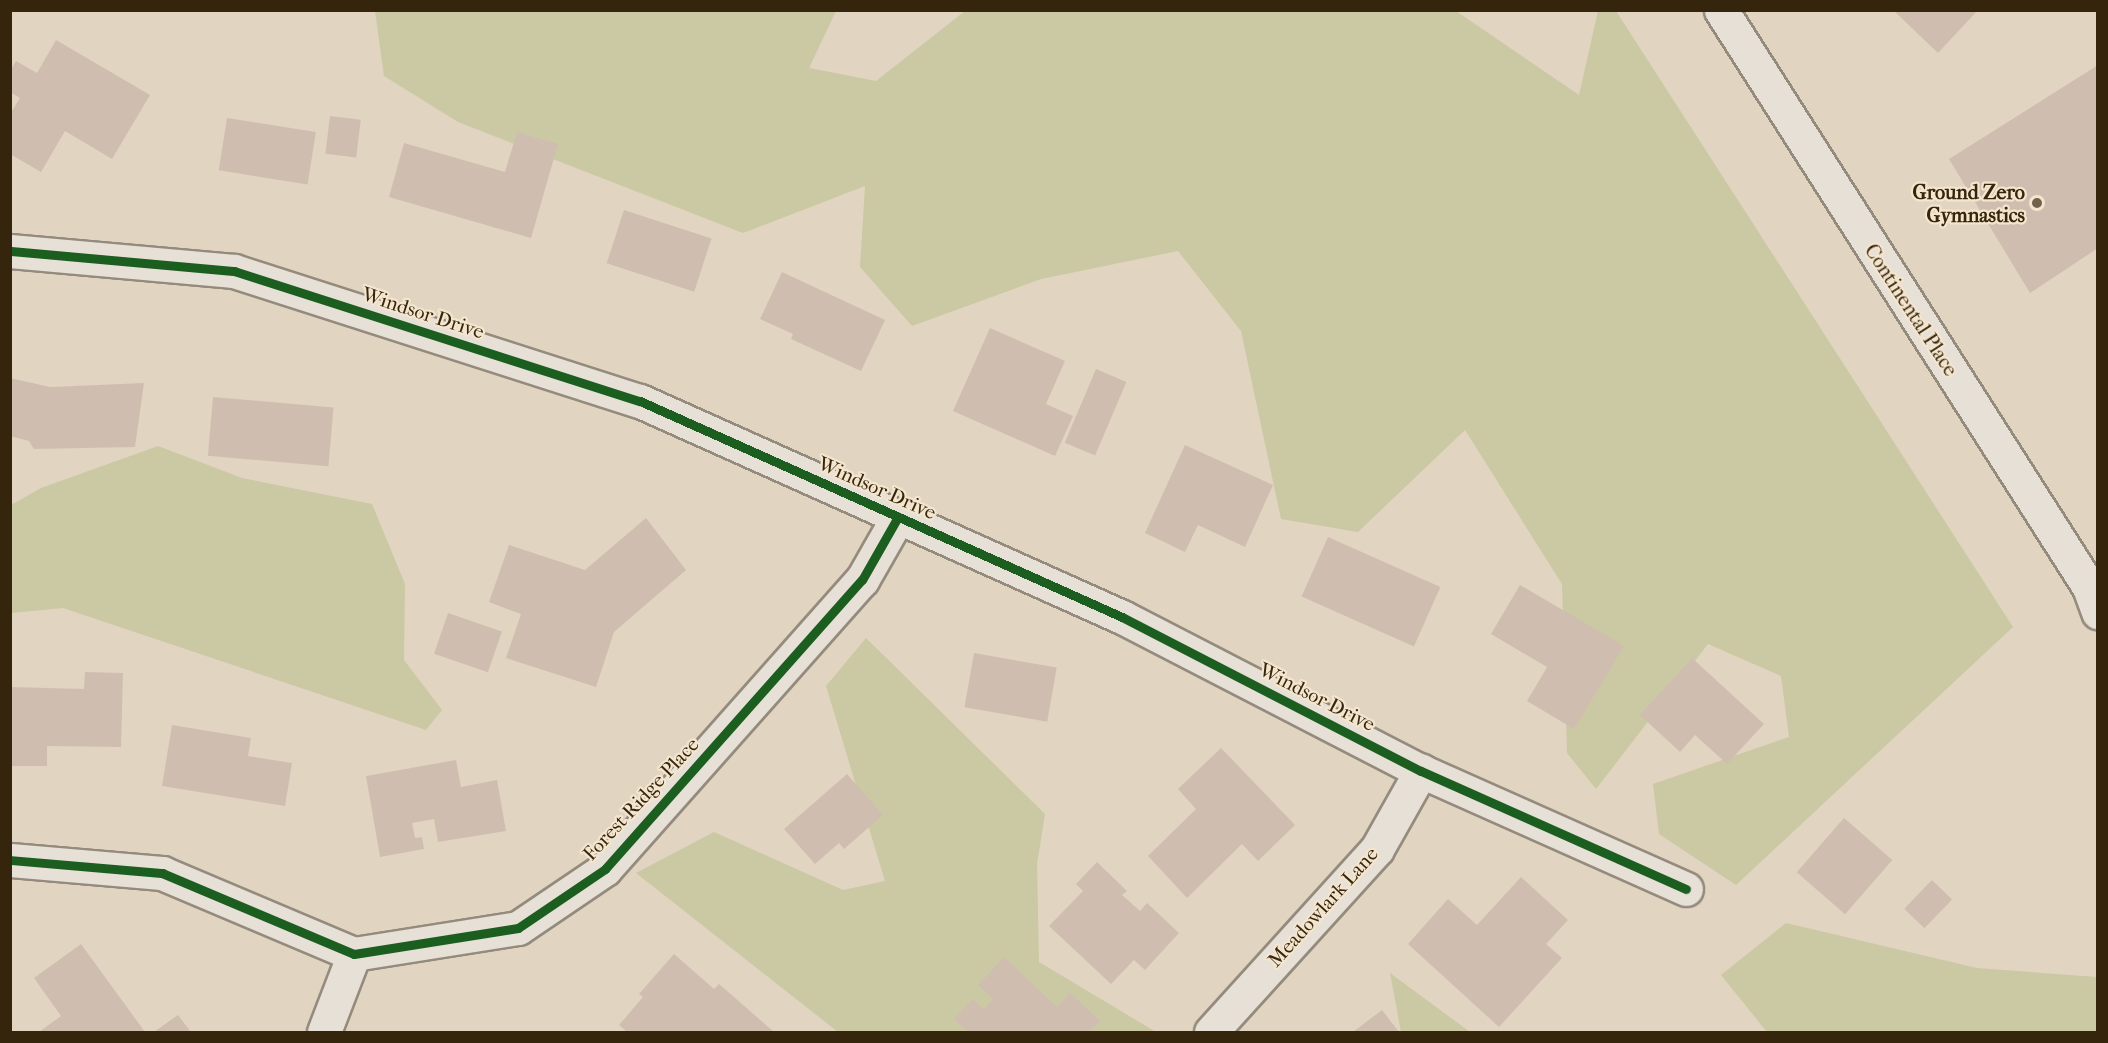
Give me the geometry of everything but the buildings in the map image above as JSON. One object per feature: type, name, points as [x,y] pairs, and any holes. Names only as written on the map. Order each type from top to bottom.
[{"type":"street","name":"Continental Place","points":[[1720,10],[2088,587],[2097,612]]},
{"type":"street","name":"Windsor Drive","points":[[10,251],[234,271],[640,401],[1122,617],[1421,771],[1686,889]]},
{"type":"street","name":"Forest Ridge Place","points":[[354,954],[518,928],[605,869],[862,580],[898,517]]},
{"type":"street","name":"Meadowlark Lane","points":[[1211,1032],[1377,849],[1421,771]]},
{"type":"street","points":[[10,860],[162,873],[354,954],[324,1032]]},
{"type":"shaded area","points":[[375,11],[836,11],[809,68],[876,81],[965,11],[1456,11],[1579,95],[1598,11],[1616,11],[2013,627],[1736,885],[1659,834],[1653,784],[1789,737],[1781,676],[1708,644],[1596,789],[1567,753],[1562,584],[1465,430],[1358,532],[1281,519],[1241,331],[1178,251],[1041,279],[912,326],[860,267],[865,186],[743,233],[458,122],[384,76]]},
{"type":"shaded area","points":[[158,446],[242,478],[372,504],[405,584],[404,660],[442,710],[426,730],[63,608],[11,613],[11,505],[41,488]]},
{"type":"shaded area","points":[[866,638],[1045,814],[1037,864],[1039,962],[1156,1032],[838,1032],[636,873],[714,832],[843,890],[885,881],[826,686]]},
{"type":"shaded area","points":[[1786,923],[1977,968],[2097,977],[2097,1032],[1767,1032],[1721,975]]},
{"type":"shaded area","points":[[1390,973],[1470,1032],[1401,1032]]},
{"type":"cycle path","points":[[10,251],[234,271],[640,401],[1122,617],[1421,771],[1686,889]]},
{"type":"cycle path","points":[[10,860],[162,873],[354,954],[518,928],[605,869],[862,580],[898,517]]},
{"type":"place","name":"Ground Zero Gymnastics","points":[[2037,203]]}]
